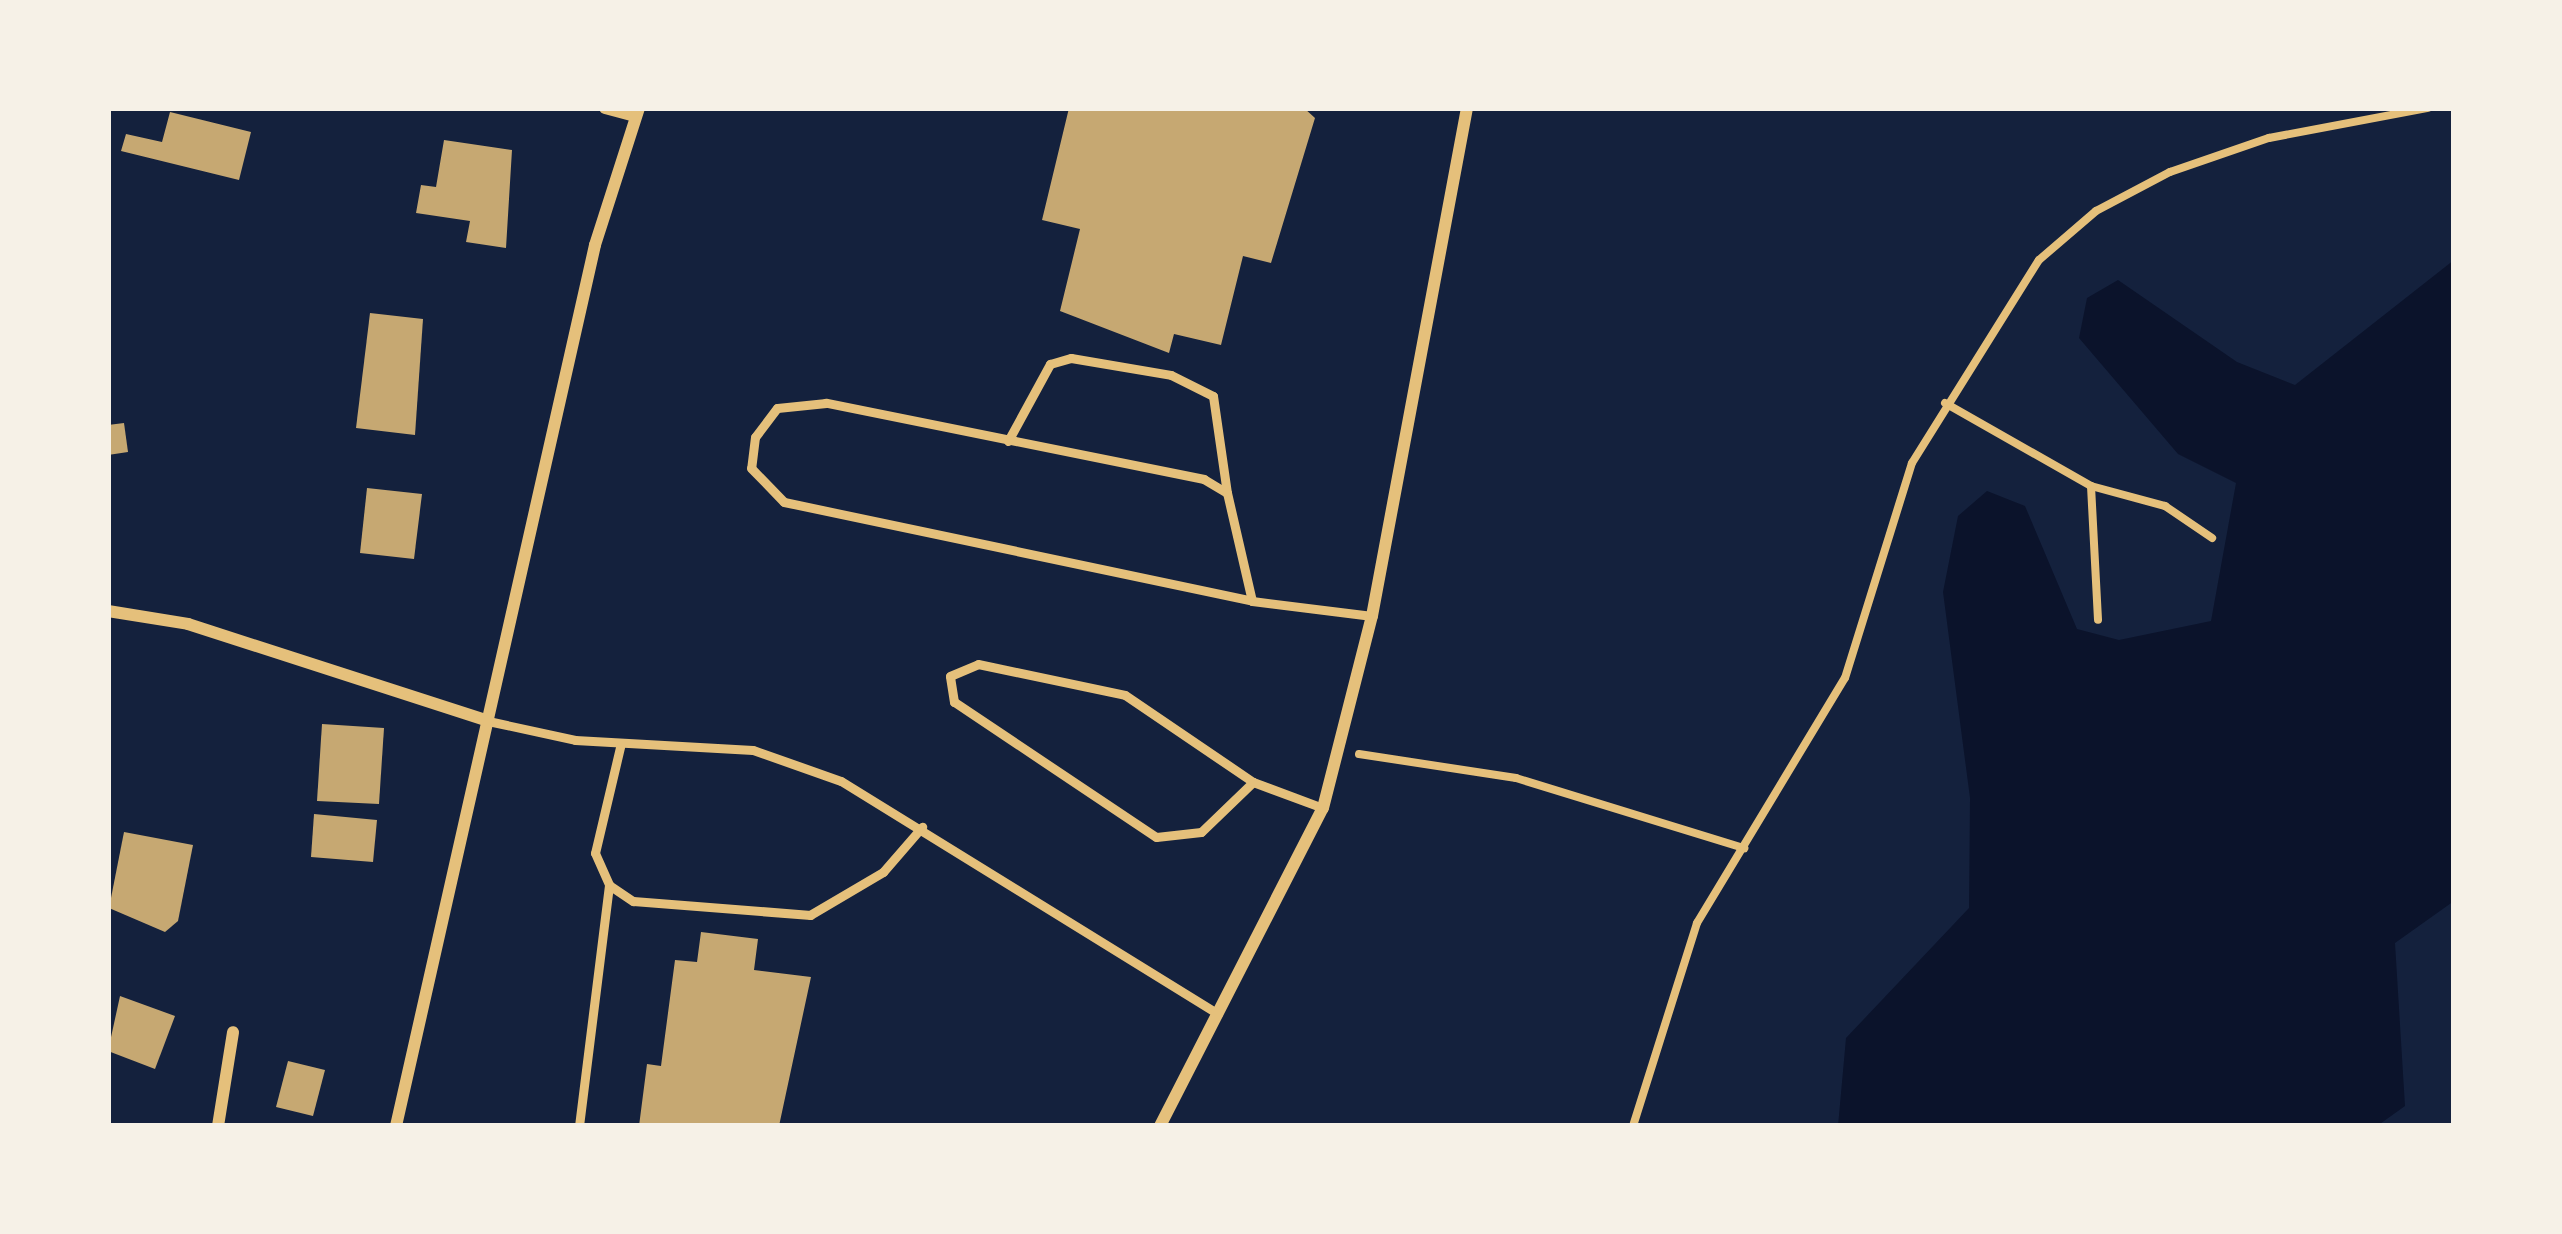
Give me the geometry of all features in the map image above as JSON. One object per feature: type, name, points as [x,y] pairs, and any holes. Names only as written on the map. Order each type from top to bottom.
[{"type":"street","points":[[396,1126],[595,245],[637,112],[605,108]]},
{"type":"street","points":[[1160,1126],[1322,808],[1340,751],[1372,616],[1467,108]]},
{"type":"street","points":[[108,611],[188,624],[488,722]]},
{"type":"street","points":[[218,1126],[233,1032]]},
{"type":"lane","points":[[1009,441],[1050,364],[1071,358],[1171,375],[1213,396],[1227,493],[1252,601]]},
{"type":"lane","points":[[1227,493],[1204,479],[796,401],[763,423],[751,468],[784,502],[1252,601],[1372,616]]},
{"type":"lane","points":[[1253,782],[1201,832],[1156,837],[954,702],[950,676],[978,664],[1125,695],[1253,782],[1322,808]]},
{"type":"lane","points":[[488,722],[621,743],[753,750],[841,781],[1218,1014]]},
{"type":"lane","points":[[579,1126],[609,885],[595,853],[621,743]]},
{"type":"lane","points":[[609,885],[633,901],[810,915],[883,872],[922,827]]},
{"type":"path","points":[[1633,1126],[1697,923],[1845,678],[1912,463],[1945,403],[2039,260],[2096,211],[2269,138],[2428,108]]},
{"type":"path","points":[[1945,403],[2091,486],[2165,506],[2212,538]]},
{"type":"path","points":[[2091,486],[2098,620]]},
{"type":"path","points":[[1340,751],[1516,778],[1744,848]]},
{"type":"water","points":[[2454,260],[2454,901],[2395,943],[2405,1106],[2377,1126],[1838,1126],[1846,1038],[1969,908],[1970,798],[1943,592],[1958,516],[1987,491],[2025,506],[2077,629],[2119,640],[2211,621],[2236,483],[2178,454],[2079,338],[2087,298],[2118,280],[2237,362],[2295,385]]},
{"type":"building","points":[[1069,108],[1304,108],[1315,118],[1271,263],[1243,256],[1221,345],[1174,334],[1169,353],[1060,311],[1080,229],[1042,220]]},
{"type":"building","points":[[170,112],[251,132],[239,180],[121,151],[126,134],[162,142]]},
{"type":"building","points":[[444,140],[512,150],[506,248],[466,242],[470,221],[416,213],[421,185],[436,187]]},
{"type":"building","points":[[370,313],[423,319],[415,435],[356,428]]},
{"type":"building","points":[[124,423],[128,452],[108,455],[108,425]]},
{"type":"building","points":[[367,488],[422,494],[414,559],[360,553]]},
{"type":"building","points":[[322,724],[384,728],[379,804],[317,801]]},
{"type":"building","points":[[314,814],[377,820],[373,862],[311,857]]},
{"type":"building","points":[[124,832],[193,845],[178,921],[165,932],[109,908]]},
{"type":"building","points":[[701,932],[758,939],[754,970],[811,977],[779,1126],[639,1126],[647,1064],[661,1066],[675,960],[697,962]]},
{"type":"building","points":[[120,996],[175,1016],[155,1069],[108,1051]]},
{"type":"building","points":[[288,1061],[325,1070],[313,1116],[276,1107]]}]
